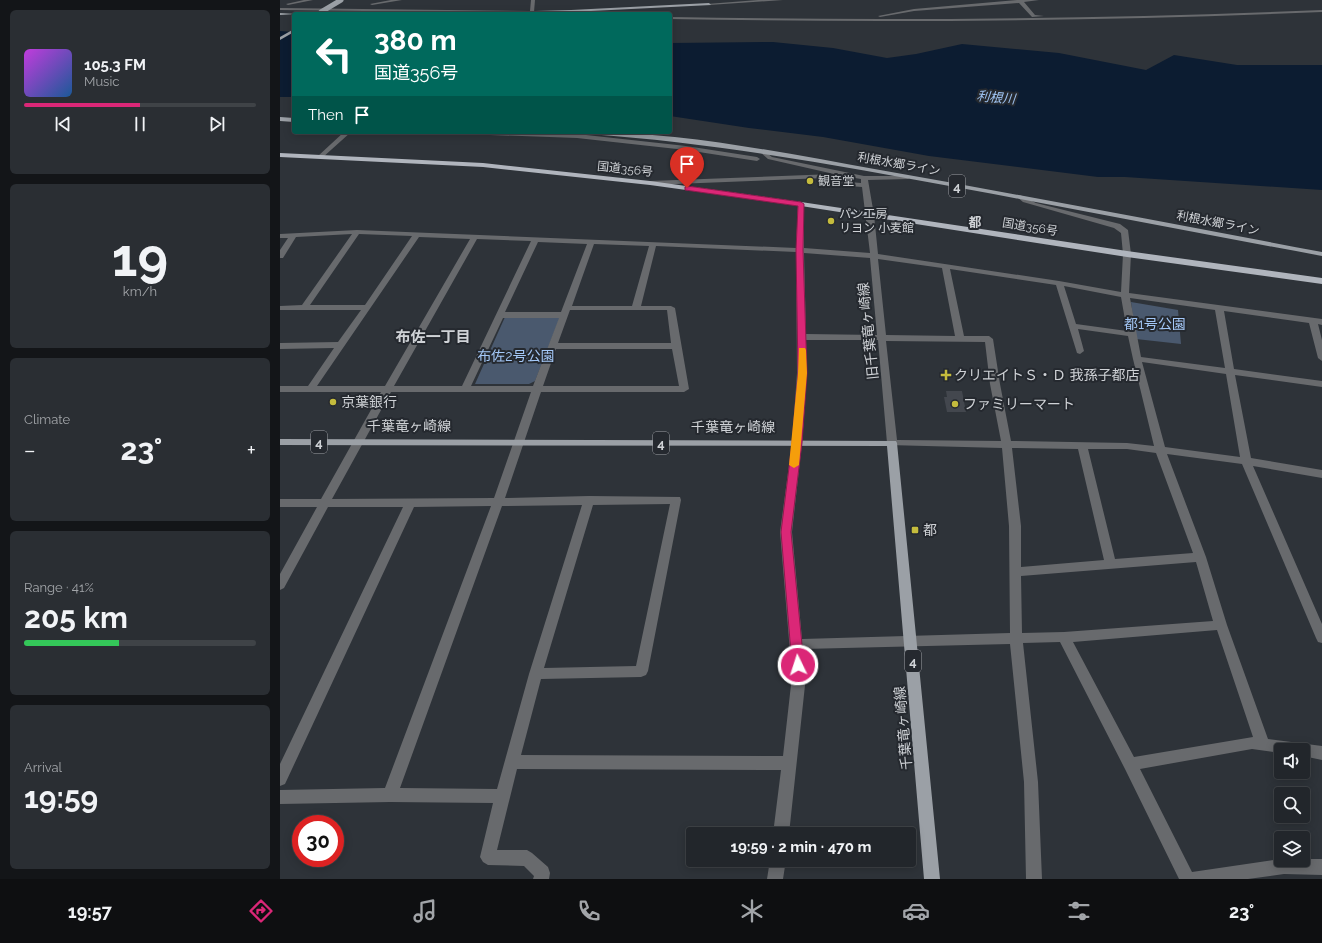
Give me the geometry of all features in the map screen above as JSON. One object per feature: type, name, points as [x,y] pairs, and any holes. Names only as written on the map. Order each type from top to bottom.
[{"type":"highway","name":"国道356号","points":[[280,155],[483,165],[650,183],[801,204],[1127,254],[1322,281]]},
{"type":"main road","points":[[319,12],[342,0]]},
{"type":"main road","points":[[532,12],[571,11],[707,2]]},
{"type":"main road","points":[[280,14],[292,14]]},
{"type":"main road","points":[[280,39],[292,31]]},
{"type":"main road","points":[[280,119],[292,120]]},
{"type":"main road","name":"利根水郷ライン","points":[[611,134],[656,138],[763,152],[1020,197],[1322,254]]},
{"type":"main road","name":"千葉竜ヶ崎線","points":[[280,442],[892,443],[932,879]]},
{"type":"street","points":[[280,6],[311,0],[320,7],[319,12]]},
{"type":"street","points":[[366,0],[370,7]]},
{"type":"street","points":[[370,7],[400,0]]},
{"type":"street","points":[[280,9],[319,12],[370,7],[532,12],[533,0]]},
{"type":"street","points":[[707,2],[761,4],[781,0]]},
{"type":"street","points":[[672,15],[764,14],[872,18],[914,10],[1020,0],[1037,0]]},
{"type":"street","points":[[1020,0],[1034,16],[1073,22]]},
{"type":"street","points":[[1034,16],[1297,8],[1322,10]]},
{"type":"street","points":[[672,18],[842,21],[1059,20],[1229,16],[1322,10]]},
{"type":"street","points":[[320,157],[346,134]]},
{"type":"street","points":[[520,134],[577,136],[757,159]]},
{"type":"street","points":[[763,152],[770,158],[848,175],[864,182]]},
{"type":"street","points":[[650,183],[848,175]]},
{"type":"street","points":[[824,182],[864,182],[908,177]]},
{"type":"street","name":"旧千葉竜ヶ崎線","points":[[864,182],[870,215],[892,443]]},
{"type":"street","points":[[1020,197],[1025,201],[1034,204],[1117,226],[1125,232],[1127,254],[1125,296],[1137,359],[1160,449],[1200,557],[1221,625],[1263,745]]},
{"type":"street","points":[[782,827],[798,676],[786,532],[797,443],[802,373],[800,250],[801,204]]},
{"type":"street","points":[[304,308],[357,232]]},
{"type":"street","points":[[280,236],[357,232],[591,243],[800,250],[874,256],[1059,283],[1125,296],[1322,322]]},
{"type":"street","points":[[280,256],[294,235]]},
{"type":"street","points":[[311,388],[417,235]]},
{"type":"street","points":[[280,586],[357,442],[475,237]]},
{"type":"street","points":[[465,389],[534,240]]},
{"type":"street","points":[[390,795],[498,503],[537,389],[591,243]]},
{"type":"street","points":[[636,307],[653,245]]},
{"type":"street","points":[[945,266],[960,339]]},
{"type":"street","points":[[1059,283],[1080,351]]},
{"type":"street","points":[[280,388],[684,389],[671,308],[636,307],[500,315]]},
{"type":"street","points":[[280,308],[367,308]]},
{"type":"street","points":[[1219,309],[1246,462],[1322,638]]},
{"type":"street","points":[[1313,321],[1322,358]]},
{"type":"street","points":[[1072,326],[1132,334]]},
{"type":"street","points":[[801,337],[989,339],[995,384],[1007,446],[1015,526],[1016,639],[1031,782],[1034,879]]},
{"type":"street","points":[[280,346],[340,345]]},
{"type":"street","points":[[553,346],[676,346]]},
{"type":"street","points":[[1137,359],[1322,384]]},
{"type":"street","points":[[892,443],[1007,446],[1126,446],[1160,449],[1322,474]]},
{"type":"street","points":[[1082,446],[1111,565]]},
{"type":"street","points":[[280,503],[498,503],[589,500],[676,500],[641,671],[536,674]]},
{"type":"street","points":[[540,879],[542,873],[527,858],[488,857],[502,796],[536,674],[589,500]]},
{"type":"street","points":[[280,778],[410,503]]},
{"type":"street","points":[[1016,572],[1200,557]]},
{"type":"street","points":[[796,644],[1064,637],[1221,625]]},
{"type":"street","points":[[1064,637],[1130,764],[1187,879]]},
{"type":"street","points":[[1130,764],[1252,743],[1274,746]]},
{"type":"street","points":[[1310,751],[1322,753]]},
{"type":"street","points":[[512,762],[789,763]]},
{"type":"street","points":[[280,797],[390,795],[502,796]]},
{"type":"street","points":[[1194,879],[1284,866],[1322,867]]},
{"type":"street","points":[[776,879],[777,867]]},
{"type":"green space","name":"都1号公園","points":[[1131,302],[1178,310],[1181,344],[1136,339]]},
{"type":"green space","name":"布佐2号公園","points":[[505,317],[560,317],[535,381],[529,384],[475,384]]},
{"type":"water","points":[[280,31],[292,32],[292,97],[280,97]]},
{"type":"water","name":"利根川","points":[[773,42],[833,48],[887,58],[916,54],[962,44],[1059,53],[1146,70],[1174,55],[1237,65],[1322,65],[1322,190],[1125,177],[1098,177],[929,156],[823,137],[672,116],[672,43]]},
{"type":"building","name":"ファミリーマート","points":[[946,391],[962,391],[966,412],[947,412],[944,397],[947,397]]},
{"type":"slow traffic","points":[[794,465],[802,373],[802,350]]},
{"type":"place","name":"観音堂","points":[[810,181]]},
{"type":"place","name":"パン工房 リヨン 小麦館","points":[[831,221]]},
{"type":"place","name":"クリエイトＳ・Ｄ 我孫子都店","points":[[946,375]]},
{"type":"place","name":"京葉銀行","points":[[333,402]]},
{"type":"place","name":"ファミリーマート","points":[[955,404]]},
{"type":"place","name":"都","points":[[915,530]]},
{"type":"district","name":"都","points":[[975,222]]},
{"type":"district","name":"布佐一丁目","points":[[433,337]]},
{"type":"route","points":[[687,188],[801,204],[800,250],[802,373],[797,443],[786,532],[798,665]]}]
